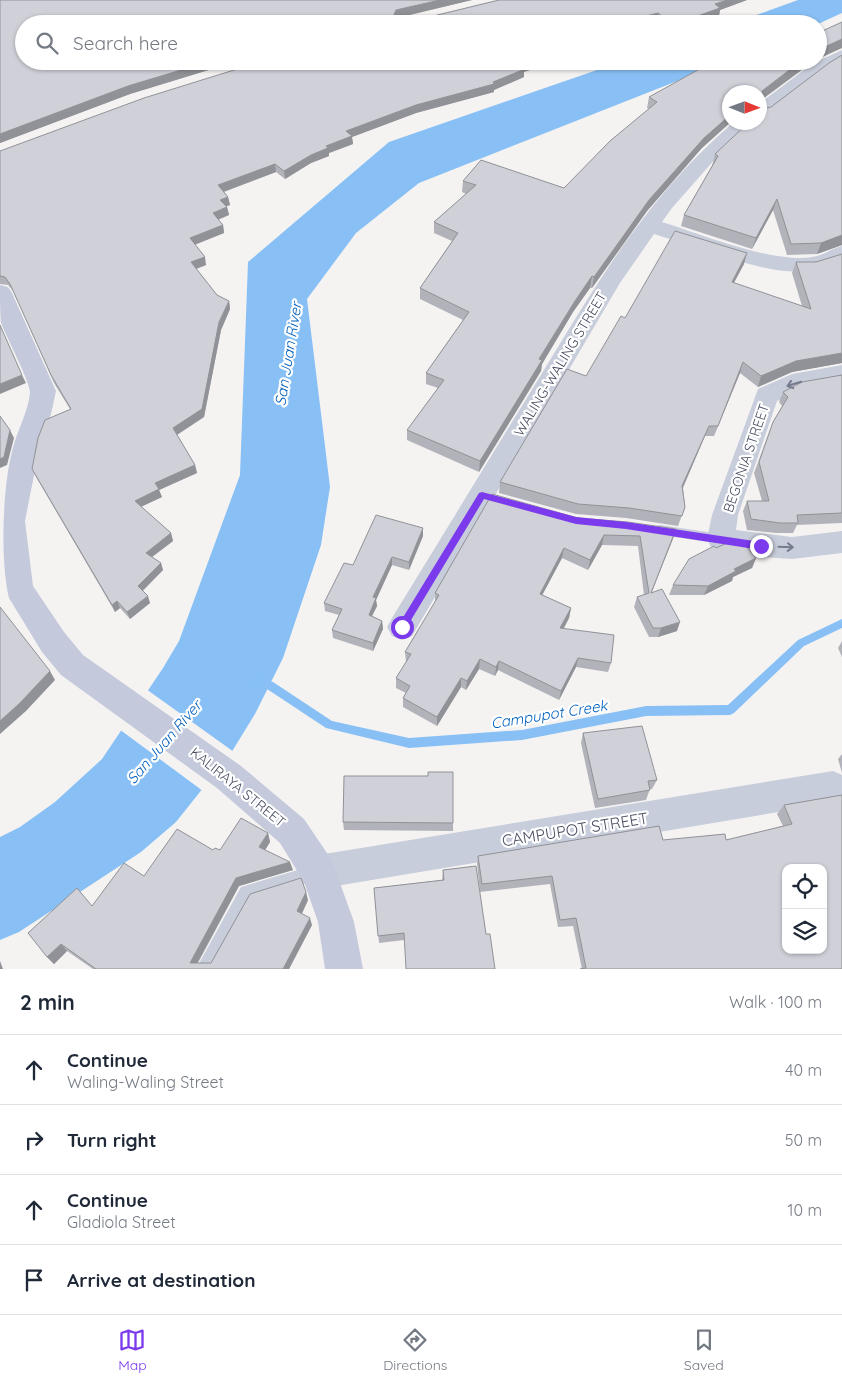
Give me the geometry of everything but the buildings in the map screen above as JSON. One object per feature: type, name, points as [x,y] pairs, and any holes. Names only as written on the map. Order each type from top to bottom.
[{"type":"street","points":[[827,63],[842,55]]},
{"type":"street","points":[[767,107],[815,70]]},
{"type":"street","name":"WALING-WALING STREET","points":[[402,627],[486,496],[611,279],[665,203],[709,154],[737,130]]},
{"type":"street","points":[[648,225],[769,263],[821,263],[842,252]]},
{"type":"street","name":"KALIRAYA STREET","points":[[0,293],[43,391],[38,414],[27,445],[11,521],[19,589],[53,642],[72,664],[229,777],[292,831],[318,872],[336,922],[344,969]]},
{"type":"street","name":"BEGONIA STREET","points":[[720,539],[728,506],[767,395],[792,383],[842,374]]},
{"type":"street","points":[[720,539],[761,546],[792,548],[842,542]]},
{"type":"street","name":"CAMPUPOT STREET","points":[[318,872],[833,786]]},
{"type":"lane","points":[[645,528],[720,539]]},
{"type":"lane","points":[[204,969],[247,893],[318,872]]},
{"type":"water","points":[[798,0],[842,0],[842,13],[827,20],[827,15],[756,15]]},
{"type":"water","name":"San Juan River","points":[[597,70],[705,70],[419,183],[356,233],[307,299],[330,487],[321,545],[283,658],[255,714],[231,753],[176,822],[141,852],[19,932],[0,940],[0,837],[20,827],[55,802],[102,759],[163,668],[179,641],[240,475],[248,262],[389,142]]},
{"type":"pier","points":[[146,689],[234,752],[203,791],[119,729]]},
{"type":"waterway","name":"Campupot Creek","points":[[258,683],[269,685],[330,725],[409,743],[522,735],[646,711],[730,710],[801,643],[842,623]]},
{"type":"route","points":[[402,627],[482,495],[576,521],[626,525],[761,546]]}]
